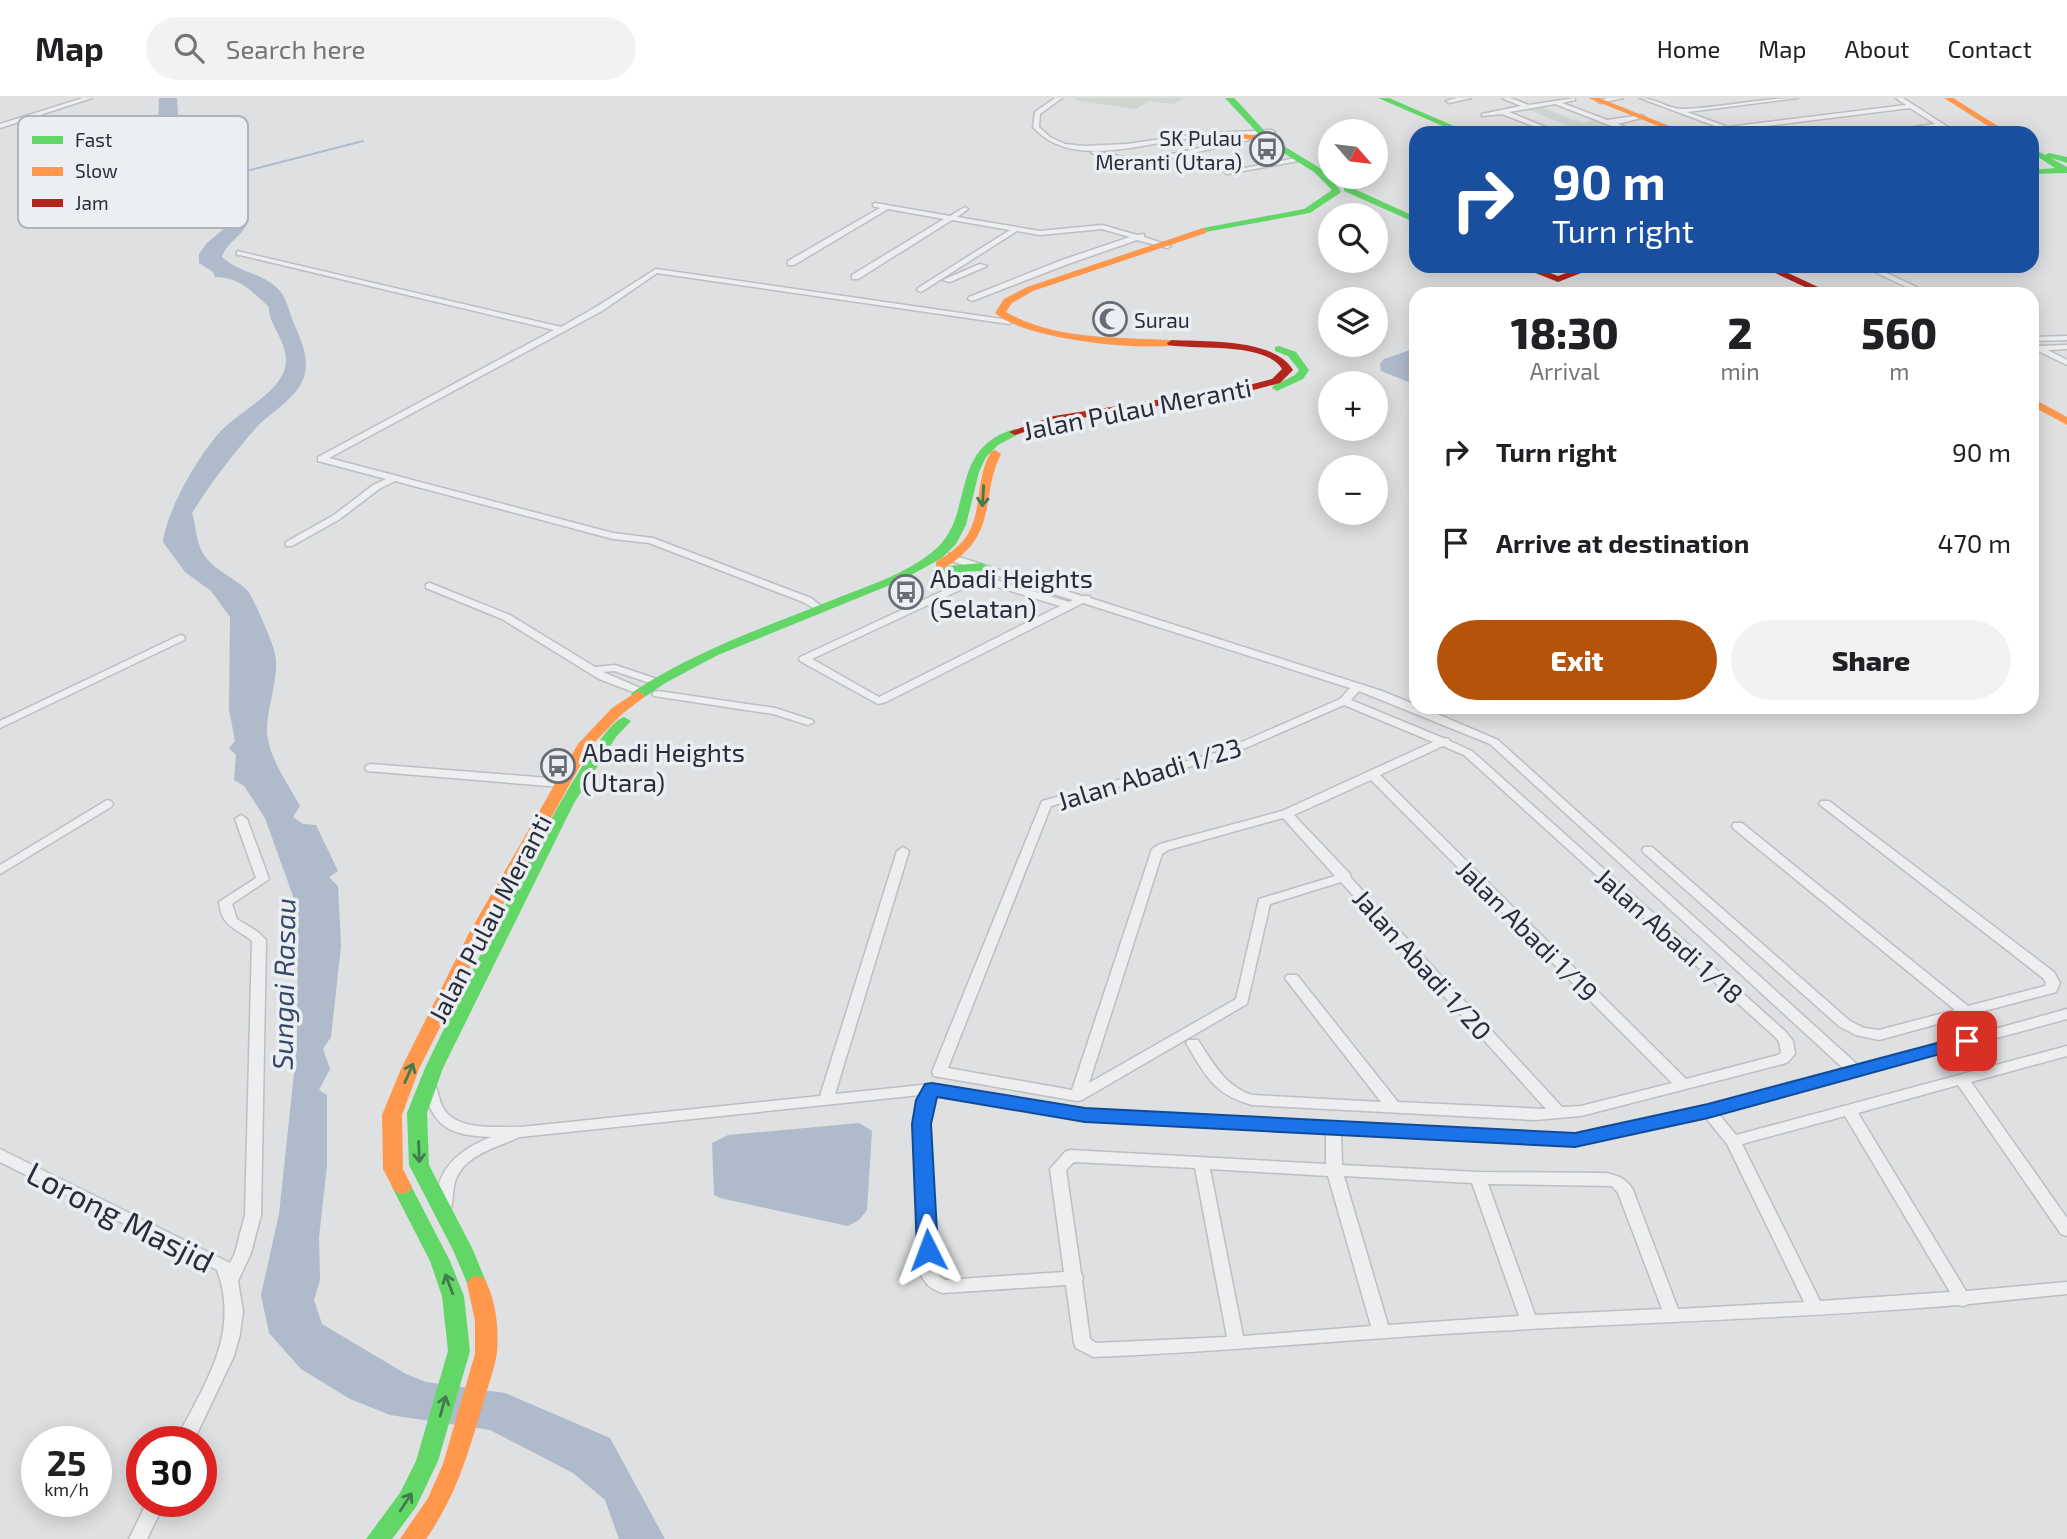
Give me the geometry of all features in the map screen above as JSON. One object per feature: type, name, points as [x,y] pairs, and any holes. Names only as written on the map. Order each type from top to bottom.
[{"type":"main road","name":"Jalan Pulau Meranti","points":[[378,1539],[408,1500],[427,1461],[459,1351],[453,1296],[440,1261],[393,1169],[392,1115],[410,1069],[478,933],[561,783],[594,733],[641,692],[724,661],[923,576],[946,556],[960,527],[971,473],[977,459],[988,446],[1005,435],[1054,419],[1255,387],[1276,381],[1288,370],[1287,364],[1280,358],[1240,347],[1053,333],[1009,322],[1000,313],[1001,308],[1014,296],[1151,243],[1301,211],[1334,196],[1337,191],[1330,180],[1263,136],[1240,105],[1229,98]]},
{"type":"main road","name":"Jalan Pulau Meranti","points":[[1240,98],[1258,112],[1263,136]]},
{"type":"main road","points":[[1367,98],[1433,126]]},
{"type":"main road","points":[[1382,98],[1449,126]]},
{"type":"main road","points":[[1948,98],[1994,126]]},
{"type":"main road","points":[[1596,99],[1665,126]]},
{"type":"main road","points":[[1225,134],[1249,129],[1263,136]]},
{"type":"main road","points":[[1225,134],[1255,138],[1263,136]]},
{"type":"main road","name":"Jalan Pulau Meranti","points":[[1263,136],[1318,166]]},
{"type":"main road","points":[[1338,203],[1345,198],[1343,189]]},
{"type":"main road","points":[[1349,189],[1358,196],[1409,217]]},
{"type":"main road","name":"Jalan Pulau Meranti","points":[[1388,210],[1395,211]]},
{"type":"main road","name":"Jalan Pulau Meranti","points":[[412,1539],[437,1504],[454,1464],[486,1354],[483,1301],[463,1250],[419,1165],[417,1113],[428,1081],[576,787],[610,734],[657,688],[708,656],[881,585],[946,556],[972,540],[982,517],[985,474],[990,460],[1000,448],[1015,439],[1062,424],[1265,391],[1288,383],[1304,370],[1292,354],[1260,345],[1085,331],[1024,322],[1013,315],[1015,307],[1037,292],[1151,243],[1318,211]]},
{"type":"main road","points":[[1542,273],[1553,277],[1568,273]]},
{"type":"main road","points":[[1553,277],[1560,273]]},
{"type":"main road","points":[[1781,273],[1812,287]]},
{"type":"main road","points":[[1794,273],[1825,287]]},
{"type":"main road","points":[[2039,397],[2067,413]]},
{"type":"main road","points":[[2039,405],[2067,422]]},
{"type":"main road","points":[[972,540],[969,554],[982,567]]},
{"type":"main road","points":[[923,576],[945,569],[982,567]]},
{"type":"street","points":[[34,116],[89,98]]},
{"type":"street","points":[[1449,101],[1468,98]]},
{"type":"street","points":[[1505,98],[1529,107]]},
{"type":"street","points":[[1596,99],[1620,98]]},
{"type":"street","points":[[1643,98],[1720,126]]},
{"type":"street","points":[[1679,111],[1795,98]]},
{"type":"street","points":[[1899,98],[1941,125]]},
{"type":"street","points":[[1484,115],[1573,99]]},
{"type":"street","points":[[1056,100],[1037,113],[1036,127],[1049,141],[1142,163],[1263,136]]},
{"type":"street","points":[[1555,102],[1605,123],[1642,117]]},
{"type":"street","points":[[1743,126],[1911,106]]},
{"type":"street","points":[[1503,112],[1538,126]]},
{"type":"street","points":[[0,127],[18,121]]},
{"type":"street","points":[[1615,123],[1621,126]]},
{"type":"street","points":[[1933,126],[1941,125]]},
{"type":"street","points":[[1075,147],[1114,147],[1225,134]]},
{"type":"street","points":[[1227,172],[1296,160]]},
{"type":"street","points":[[875,205],[1040,233],[1088,227],[1151,243]]},
{"type":"street","points":[[791,263],[887,207]]},
{"type":"street","points":[[855,277],[965,209]]},
{"type":"street","points":[[967,261],[983,266],[921,290],[1016,229]]},
{"type":"street","points":[[972,299],[1065,262],[1151,243]]},
{"type":"street","points":[[240,253],[561,329]]},
{"type":"street","points":[[820,609],[788,592],[650,540],[619,537],[321,459],[613,301],[656,271],[1009,322]]},
{"type":"street","points":[[1881,273],[1912,287]]},
{"type":"street","points":[[2039,339],[2067,338]]},
{"type":"street","points":[[2039,346],[2067,347]]},
{"type":"street","points":[[2039,349],[2067,363]]},
{"type":"street","points":[[289,544],[337,517],[376,487],[393,479]]},
{"type":"street","points":[[946,556],[1357,686],[1409,707]]},
{"type":"street","points":[[804,659],[973,580],[985,580],[1070,606]]},
{"type":"street","points":[[430,586],[506,617],[603,677],[641,692]]},
{"type":"street","points":[[804,659],[878,701],[1085,598]]},
{"type":"street","points":[[0,725],[180,638]]},
{"type":"street","points":[[593,670],[615,668],[657,688],[775,711],[808,722]]},
{"type":"street","name":"Jalan Abadi 1/23","points":[[1077,1096],[939,1072],[1046,804],[1223,754],[1344,701],[1357,686]]},
{"type":"street","name":"Jalan Abadi 1/18","points":[[1193,1043],[1222,1087],[1235,1096],[1252,1100],[1535,1115],[1581,1111],[1783,1059],[1788,1054],[1786,1041],[1468,753],[1445,741],[1344,701]]},
{"type":"street","points":[[1428,714],[1476,733],[1507,752],[1854,1070]]},
{"type":"street","points":[[1077,1096],[1156,852],[1164,847],[1286,814],[1445,741]]},
{"type":"street","points":[[371,768],[561,783]]},
{"type":"street","name":"Jalan Abadi 1/19","points":[[1373,775],[1683,1085]]},
{"type":"street","points":[[0,870],[107,804]]},
{"type":"street","points":[[1648,849],[1844,1024],[1861,1032],[1879,1035],[2051,989],[2053,983],[2049,975],[1825,804]]},
{"type":"street","name":"Jalan Abadi 1/20","points":[[1286,814],[1560,1114]]},
{"type":"street","points":[[231,1278],[243,1253],[253,1215],[259,940],[231,923],[225,914],[225,902],[263,879],[241,819]]},
{"type":"street","points":[[1738,826],[1993,1034]]},
{"type":"street","points":[[826,1100],[903,851]]},
{"type":"street","points":[[1077,1096],[1242,1001],[1264,902],[1345,877]]},
{"type":"street","points":[[1292,978],[1394,1108]]},
{"type":"street","points":[[428,1081],[438,1112],[448,1123],[467,1129],[521,1132],[932,1089],[1085,1115],[1575,1140],[1708,1111],[2067,1014]]},
{"type":"street","points":[[1733,1141],[2067,1051]]},
{"type":"street","points":[[1961,1078],[2067,1230]]},
{"type":"street","points":[[932,1089],[922,1111],[929,1275],[933,1282],[943,1287],[1075,1278]]},
{"type":"street","points":[[1708,1111],[1733,1141],[1815,1308]]},
{"type":"street","points":[[1849,1111],[1963,1300]]},
{"type":"street","points":[[1333,1128],[1334,1170],[1381,1330]]},
{"type":"street","points":[[445,1217],[447,1181],[458,1163],[482,1146],[521,1132]]},
{"type":"street","name":"Lorong Masjid","points":[[0,1155],[225,1266],[231,1278],[236,1303],[230,1346],[192,1426]]},
{"type":"street","points":[[1674,1316],[1625,1190],[1617,1181],[1478,1178],[1070,1156],[1058,1169],[1082,1343],[1093,1350],[1167,1348],[1381,1330],[1674,1316],[1963,1300],[2067,1288]]},
{"type":"street","points":[[1201,1162],[1237,1342]]},
{"type":"street","points":[[1478,1178],[1529,1322]]},
{"type":"street","points":[[138,1539],[149,1517]]},
{"type":"shaded area","points":[[1183,98],[1173,104],[1149,101],[1136,109],[1074,100]]},
{"type":"shaded area","points":[[1541,107],[1581,123],[1596,120],[1611,126],[1564,126],[1567,125],[1527,109]]},
{"type":"water","points":[[159,98],[177,98],[178,116],[158,116]]},
{"type":"water","points":[[225,228],[244,228],[222,257],[236,267],[271,283],[280,292],[287,303],[306,362],[304,377],[296,392],[247,438],[192,513],[202,552],[213,565],[248,591],[267,631],[276,663],[267,724],[268,742],[280,771],[300,806],[293,817],[303,824],[316,825],[338,871],[329,877],[338,886],[341,946],[331,1037],[323,1049],[330,1069],[319,1090],[327,1095],[327,1166],[319,1237],[320,1280],[314,1300],[322,1324],[406,1374],[426,1382],[505,1393],[610,1438],[665,1539],[619,1539],[605,1500],[573,1473],[490,1430],[390,1415],[350,1399],[301,1369],[269,1333],[261,1295],[279,1214],[297,1045],[298,910],[265,818],[244,786],[234,780],[236,755],[229,748],[235,741],[229,709],[230,617],[211,591],[185,572],[163,542],[177,499],[202,455],[227,425],[274,386],[285,368],[286,359],[269,307],[245,286],[231,279],[215,277],[213,272],[199,263],[199,254]]},
{"type":"water","points":[[1409,350],[1409,382],[1388,374],[1388,371],[1381,371],[1380,364],[1384,359]]},
{"type":"water","points":[[859,1123],[872,1131],[867,1210],[859,1220],[848,1226],[714,1195],[712,1143],[728,1135]]},
{"type":"waterway","points":[[248,170],[363,141]]},
{"type":"traffic: fast","points":[[1203,231],[1307,211],[1337,191],[1317,170],[1269,141],[1229,98]]},
{"type":"traffic: fast","points":[[1382,98],[1449,126]]},
{"type":"traffic: fast","points":[[2039,154],[2064,170]]},
{"type":"traffic: fast","points":[[2049,155],[2067,160]]},
{"type":"traffic: fast","points":[[2039,172],[2067,170]]},
{"type":"traffic: fast","points":[[1347,189],[1409,217]]},
{"type":"traffic: fast","points":[[1277,388],[1299,377],[1304,370],[1292,354],[1279,349]]},
{"type":"traffic: fast","points":[[638,695],[662,679],[714,652],[884,584],[937,555],[951,541],[960,525],[968,489],[980,456],[994,442],[1015,432]]},
{"type":"traffic: fast","points":[[937,571],[982,567]]},
{"type":"traffic: fast","points":[[477,1284],[463,1250],[419,1165],[417,1113],[434,1068],[566,803],[610,734],[624,721]]},
{"type":"traffic: fast","points":[[378,1539],[408,1500],[427,1461],[459,1351],[453,1296],[440,1261],[402,1187]]},
{"type":"traffic: slow","points":[[1592,98],[1665,126]]},
{"type":"traffic: slow","points":[[1948,98],[1994,126]]},
{"type":"traffic: slow","points":[[1230,134],[1255,138],[1272,145]]},
{"type":"traffic: slow","points":[[1172,343],[1106,340],[1059,334],[1037,330],[1000,313],[1008,301],[1030,289],[1203,231]]},
{"type":"traffic: slow","points":[[2039,405],[2067,422]]},
{"type":"traffic: slow","points":[[941,565],[963,548],[974,534],[981,515],[987,474],[995,454]]},
{"type":"traffic: slow","points":[[402,1187],[393,1169],[392,1115],[410,1069],[478,933],[585,744],[617,711],[638,695]]},
{"type":"traffic: slow","points":[[412,1539],[437,1504],[454,1464],[486,1354],[486,1321],[477,1284]]},
{"type":"traffic: jam","points":[[1542,273],[1558,279],[1575,273]]},
{"type":"traffic: jam","points":[[1781,273],[1812,287]]},
{"type":"traffic: jam","points":[[1015,432],[1054,419],[1246,389],[1276,381],[1288,370],[1283,361],[1255,351],[1172,343]]},
{"type":"place","name":"SK Pulau Meranti (Utara)","points":[[1267,149]]},
{"type":"place","name":"Surau","points":[[1110,319]]},
{"type":"place","name":"Abadi Heights (Selatan)","points":[[906,592]]},
{"type":"place","name":"Abadi Heights (Utara)","points":[[558,766]]},
{"type":"route","points":[[928,1250],[921,1124],[925,1100],[932,1089],[1072,1114],[1575,1140],[1708,1111],[1967,1041]]},
{"type":"water label","name":"Sungai Rasau","points":[[283,984]]}]
